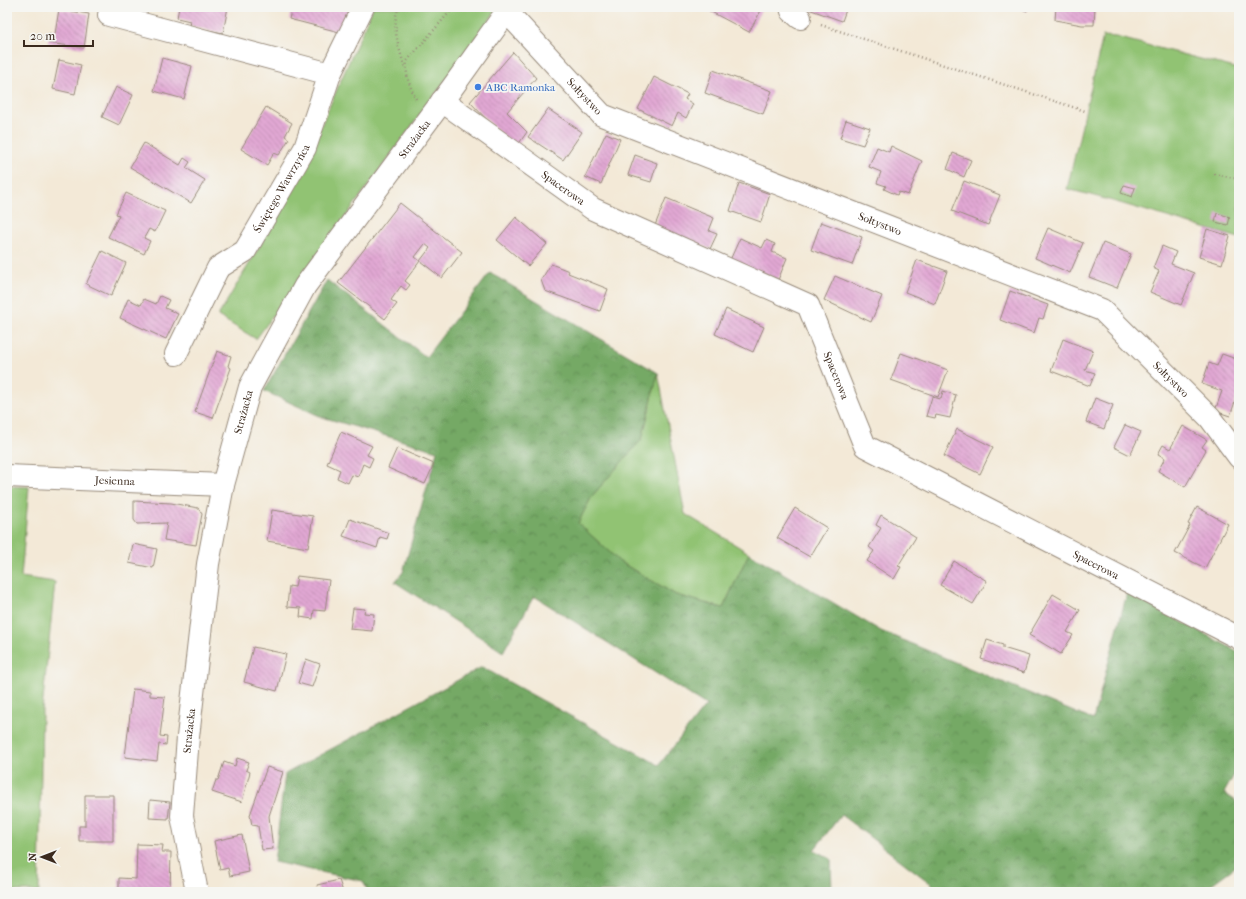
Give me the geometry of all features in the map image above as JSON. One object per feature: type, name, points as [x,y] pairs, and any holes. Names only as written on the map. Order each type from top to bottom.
[{"type":"street","name":"Świętego Wawrzyńca","points":[[176,354],[218,268],[245,251],[305,148],[330,74],[363,7]]},
{"type":"street","name":"Strażacka","points":[[197,892],[182,816],[188,737],[208,564],[223,485],[250,387],[305,286],[508,9]]},
{"type":"street","name":"Sołtystwo","points":[[508,9],[602,115],[1102,310],[1210,418],[1239,457]]},
{"type":"street","points":[[109,15],[330,74]]},
{"type":"street","name":"Spacerowa","points":[[436,109],[593,209],[808,305],[865,446],[1239,638]]},
{"type":"street","name":"Jesienna","points":[[7,476],[223,485]]},
{"type":"path","points":[[406,70],[407,61],[454,7]]},
{"type":"path","points":[[398,8],[396,26],[398,43],[411,88],[419,104],[436,109]]},
{"type":"path","points":[[796,12],[1085,110]]},
{"type":"path","points":[[1214,174],[1239,179]]},
{"type":"green space","points":[[373,7],[499,7],[256,339],[218,316],[292,192]]},
{"type":"green space","points":[[1103,36],[1116,37],[1239,69],[1239,238],[1110,200],[1067,189]]},
{"type":"green space","points":[[490,273],[658,373],[642,439],[592,496],[578,523],[620,562],[676,595],[723,608],[749,553],[881,631],[1093,720],[1127,593],[1239,652],[1239,766],[1224,793],[1239,803],[1239,860],[1235,867],[1201,892],[942,892],[841,815],[814,850],[831,859],[832,892],[368,892],[363,881],[274,862],[285,774],[482,667],[659,765],[706,705],[534,596],[503,652],[395,582],[403,572],[437,451],[322,417],[264,391],[327,280],[426,357]]},
{"type":"green space","points":[[658,373],[685,514],[749,553],[723,608],[676,595],[620,562],[578,523],[592,496],[642,439]]},
{"type":"green space","points":[[7,486],[29,487],[21,577],[55,582],[42,710],[39,892],[7,891]]},
{"type":"building","points":[[179,7],[228,7],[223,33],[189,26],[190,21],[177,18]]},
{"type":"building","points":[[292,7],[355,7],[347,34],[289,19]]},
{"type":"building","points":[[702,7],[763,7],[749,32]]},
{"type":"building","points":[[803,7],[847,7],[842,21]]},
{"type":"building","points":[[1016,7],[1029,7],[1027,11]]},
{"type":"building","points":[[1056,7],[1095,7],[1094,25],[1082,25],[1055,20]]},
{"type":"building","points":[[59,9],[89,14],[84,48],[48,43],[49,33],[55,34]]},
{"type":"building","points":[[513,52],[536,78],[507,112],[527,132],[515,149],[470,102]]},
{"type":"building","points":[[162,58],[192,66],[184,99],[154,91]]},
{"type":"building","points":[[59,60],[81,65],[75,94],[53,89]]},
{"type":"building","points":[[713,70],[772,91],[763,114],[705,93]]},
{"type":"building","points":[[654,77],[688,94],[685,99],[693,104],[686,118],[678,113],[672,126],[638,109]]},
{"type":"building","points":[[116,87],[133,95],[119,125],[102,117]]},
{"type":"building","points":[[266,107],[292,123],[285,136],[289,139],[279,155],[274,153],[267,165],[241,149]]},
{"type":"building","points":[[548,109],[582,132],[563,160],[528,137]]},
{"type":"building","points":[[846,120],[870,128],[863,145],[840,138]]},
{"type":"building","points":[[606,133],[620,139],[601,184],[585,177]]},
{"type":"building","points":[[144,143],[180,165],[184,158],[190,162],[186,168],[205,180],[191,203],[130,167]]},
{"type":"building","points":[[891,146],[922,161],[908,195],[899,192],[897,195],[884,189],[886,186],[877,183],[881,172],[869,167],[877,147],[889,152]]},
{"type":"building","points":[[953,153],[971,160],[964,177],[947,169]]},
{"type":"building","points":[[635,155],[657,163],[651,182],[628,175]]},
{"type":"building","points":[[964,181],[1000,195],[988,225],[952,211]]},
{"type":"building","points":[[739,183],[770,194],[761,222],[730,211]]},
{"type":"building","points":[[1124,185],[1135,188],[1132,197],[1121,193]]},
{"type":"building","points":[[126,193],[165,211],[155,232],[149,229],[144,238],[150,241],[144,254],[108,237],[119,215],[116,214]]},
{"type":"building","points":[[666,198],[714,218],[709,231],[717,234],[710,249],[703,246],[702,248],[654,228]]},
{"type":"building","points":[[400,203],[462,252],[442,278],[420,261],[405,281],[410,285],[406,290],[401,286],[391,300],[397,304],[385,319],[338,283]],"holes":[[[425,244],[430,248],[420,261],[415,257]]]},
{"type":"building","points":[[1217,213],[1230,217],[1228,225],[1215,222]]},
{"type":"building","points":[[516,217],[547,244],[528,266],[497,240]]},
{"type":"building","points":[[821,222],[862,237],[852,265],[811,250]]},
{"type":"building","points":[[1048,228],[1083,243],[1070,273],[1035,258]]},
{"type":"building","points":[[1207,229],[1230,236],[1222,264],[1199,257]]},
{"type":"building","points":[[740,238],[762,248],[766,240],[775,244],[772,252],[787,258],[778,280],[730,260]]},
{"type":"building","points":[[1103,243],[1131,254],[1117,288],[1089,277]]},
{"type":"building","points":[[1162,246],[1176,252],[1171,264],[1194,273],[1181,305],[1150,292],[1159,271],[1153,268]]},
{"type":"building","points":[[102,251],[126,263],[111,296],[86,284]]},
{"type":"building","points":[[917,260],[947,271],[935,304],[905,292]]},
{"type":"building","points":[[551,264],[569,271],[568,273],[608,289],[600,311],[545,291],[541,280]]},
{"type":"building","points":[[835,276],[882,296],[871,322],[824,300]]},
{"type":"building","points":[[1010,291],[1048,305],[1043,319],[1039,318],[1034,333],[1000,320]]},
{"type":"building","points":[[160,296],[169,300],[165,308],[178,314],[166,339],[120,318],[128,299],[141,305],[144,299],[156,304]]},
{"type":"building","points":[[726,309],[764,327],[753,352],[715,334]]},
{"type":"building","points":[[1063,339],[1093,351],[1085,370],[1095,373],[1090,386],[1051,371]]},
{"type":"building","points":[[217,351],[231,356],[228,366],[231,368],[213,418],[195,412]]},
{"type":"building","points":[[901,353],[948,370],[938,397],[891,380]]},
{"type":"building","points":[[1222,354],[1239,360],[1239,397],[1237,396],[1230,416],[1215,411],[1222,391],[1202,384],[1209,363],[1217,366]]},
{"type":"building","points":[[943,391],[956,395],[950,418],[936,415],[935,418],[926,416],[932,397],[941,399]]},
{"type":"building","points":[[1095,398],[1113,405],[1104,429],[1086,422]]},
{"type":"building","points":[[1125,425],[1141,432],[1130,455],[1114,447]]},
{"type":"building","points":[[1183,426],[1207,440],[1202,447],[1206,450],[1185,487],[1158,471],[1165,458],[1158,454],[1163,445],[1170,449]]},
{"type":"building","points":[[957,429],[993,447],[980,474],[944,456]]},
{"type":"building","points":[[341,432],[372,446],[367,455],[373,458],[369,467],[363,464],[358,477],[352,475],[348,483],[337,478],[340,470],[327,464]]},
{"type":"building","points":[[397,448],[434,464],[425,484],[388,468]]},
{"type":"building","points":[[134,501],[171,503],[198,508],[202,514],[196,545],[164,540],[167,523],[137,524],[134,520]]},
{"type":"building","points":[[1197,507],[1228,524],[1205,568],[1175,553],[1190,525],[1188,524]]},
{"type":"building","points":[[795,508],[827,528],[810,557],[777,538]]},
{"type":"building","points":[[272,510],[313,516],[308,548],[267,541]]},
{"type":"building","points":[[881,515],[916,537],[898,566],[901,567],[894,579],[867,561],[874,551],[869,547],[881,528],[876,525]]},
{"type":"building","points":[[350,519],[389,533],[387,539],[380,537],[377,548],[343,536]]},
{"type":"building","points":[[133,544],[157,549],[153,568],[129,563]]},
{"type":"building","points":[[954,561],[987,581],[973,604],[940,585]]},
{"type":"building","points":[[297,576],[329,580],[325,611],[314,610],[313,619],[300,617],[301,608],[287,607],[289,586],[295,587]]},
{"type":"building","points":[[1053,594],[1080,610],[1067,632],[1073,635],[1061,654],[1029,635]]},
{"type":"building","points":[[353,608],[365,609],[364,613],[374,614],[372,631],[350,629]]},
{"type":"building","points":[[987,640],[1003,645],[1003,648],[1029,656],[1024,673],[981,659]]},
{"type":"building","points":[[253,647],[286,654],[277,691],[244,682]]},
{"type":"building","points":[[306,659],[320,664],[312,687],[298,683]]},
{"type":"building","points":[[133,689],[150,691],[150,696],[165,697],[160,736],[167,737],[166,745],[159,744],[157,761],[125,757]]},
{"type":"building","points":[[237,758],[249,762],[246,770],[250,772],[242,802],[212,792],[224,762],[235,766]]},
{"type":"building","points":[[267,767],[283,772],[269,816],[273,849],[262,850],[258,826],[252,825],[250,815]]},
{"type":"building","points":[[85,795],[113,795],[113,841],[79,841],[79,826],[85,826]]},
{"type":"building","points":[[150,800],[170,802],[168,819],[149,818]]},
{"type":"building","points":[[242,835],[249,872],[230,876],[228,868],[220,870],[214,841]]},
{"type":"building","points":[[137,844],[163,845],[162,852],[171,852],[170,892],[119,892],[119,878],[136,879]]},
{"type":"building","points":[[339,880],[343,892],[319,892],[317,885]]},
{"type":"place","name":"ABC Ramonka","points":[[478,87]]}]
